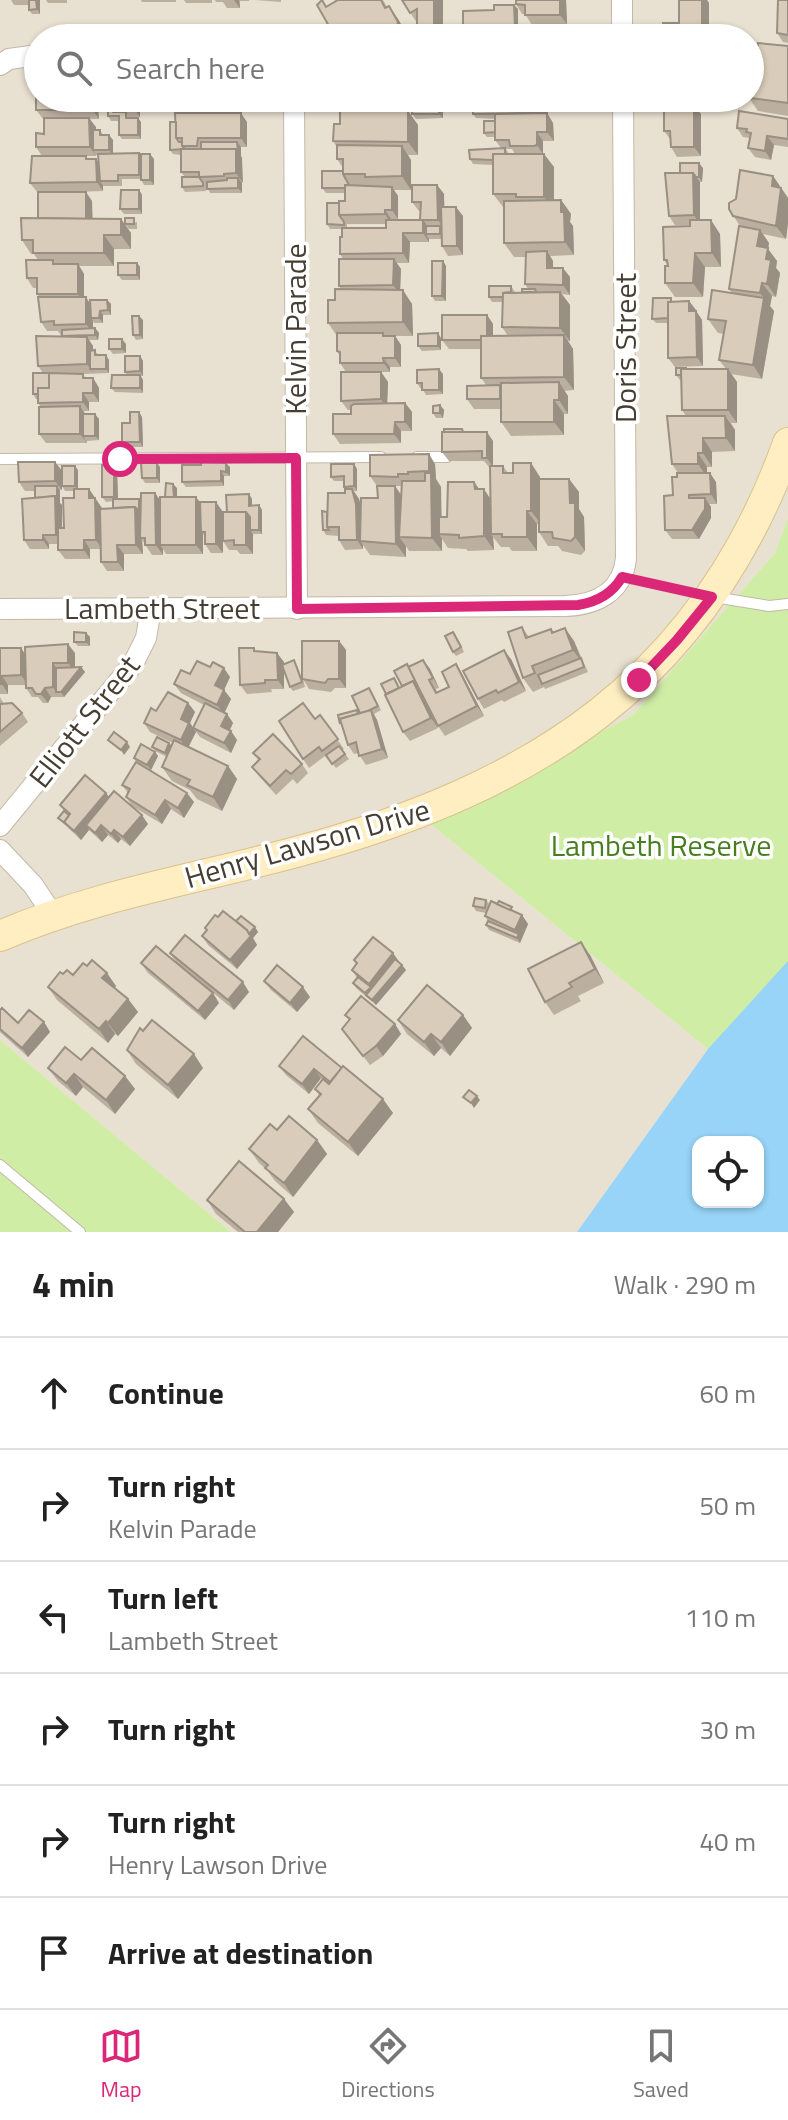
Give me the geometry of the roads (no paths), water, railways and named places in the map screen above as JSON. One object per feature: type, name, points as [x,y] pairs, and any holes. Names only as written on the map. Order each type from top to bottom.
[{"type":"main road","name":"Henry Lawson Drive","points":[[0,936],[53,915],[137,890],[258,862],[405,819],[475,790],[547,749],[609,705],[659,660],[712,597],[754,526],[788,443]]},
{"type":"street","points":[[622,0],[622,24]]},
{"type":"street","points":[[0,65],[9,59],[24,57]]},
{"type":"street","name":"Kelvin Parade","points":[[294,112],[297,609]]},
{"type":"street","name":"Doris Street","points":[[616,585],[626,558],[623,112]]},
{"type":"street","name":"Lambeth Street","points":[[0,609],[565,606],[590,603],[616,585]]},
{"type":"street","name":"Elliott Street","points":[[0,826],[133,664],[146,638],[151,608]]},
{"type":"street","points":[[0,850],[33,885],[53,915]]},
{"type":"lane","points":[[0,459],[386,457]]},
{"type":"lane","points":[[401,457],[447,457]]},
{"type":"lane","points":[[712,597],[769,606],[788,604]]},
{"type":"lane","points":[[0,1165],[80,1232]]},
{"type":"water","points":[[788,961],[788,1232],[577,1232],[708,1049]]},
{"type":"park label","name":"Lambeth Reserve","points":[[661,845]]}]
